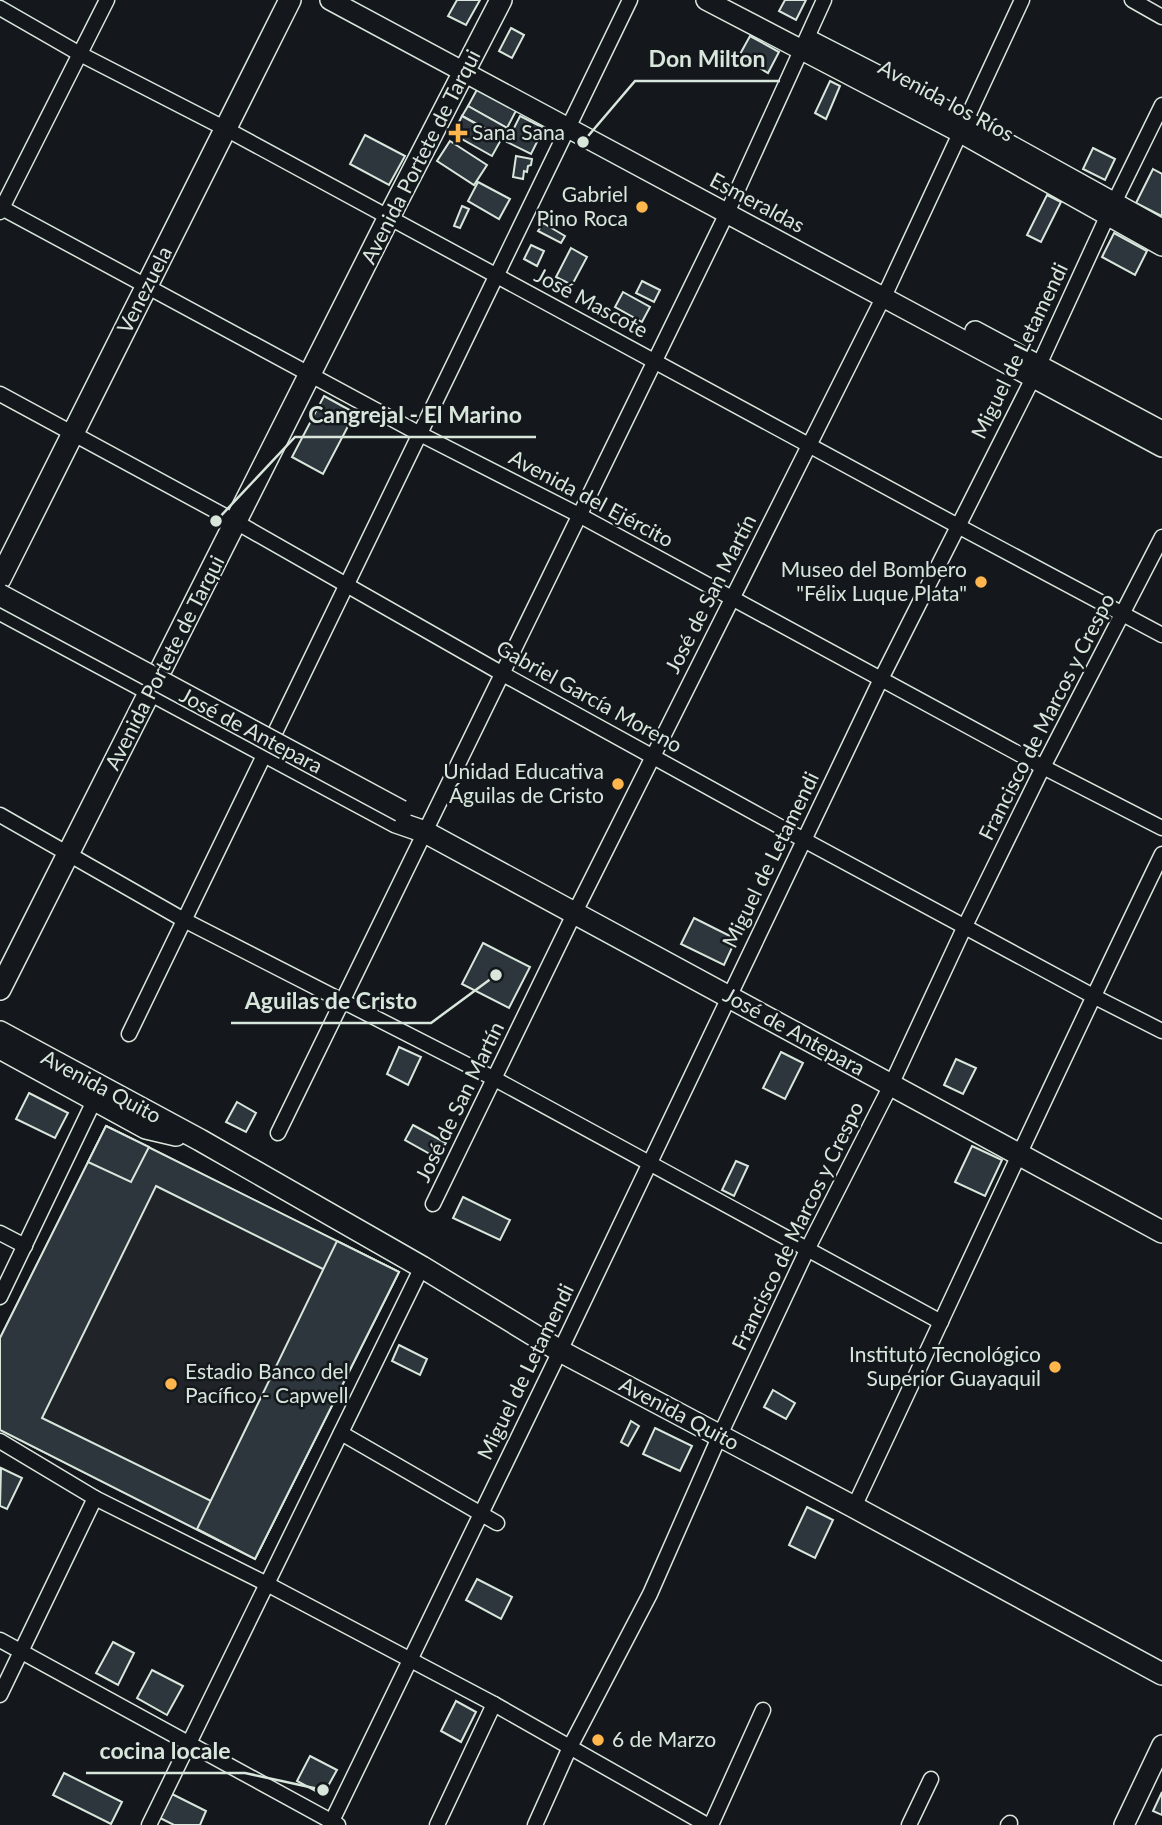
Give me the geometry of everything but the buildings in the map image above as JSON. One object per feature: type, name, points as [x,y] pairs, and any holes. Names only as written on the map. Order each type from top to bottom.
[{"type":"main road","name":"Venezuela","points":[[0,579],[290,0]]},
{"type":"main road","name":"Esmeraldas","points":[[330,0],[467,68],[886,291],[1036,372],[1162,447]]},
{"type":"main road","name":"Esmeraldas","points":[[354,0],[467,68]]},
{"type":"main road","name":"Avenida Portete de Tarqui","points":[[0,989],[501,0]]},
{"type":"main road","name":"Avenida los Ríos","points":[[706,0],[804,45],[962,126],[1110,210],[1162,246]]},
{"type":"main road","name":"Avenida los Ríos","points":[[732,0],[804,45]]},
{"type":"main road","name":"Avenida los Ríos","points":[[1110,210],[1162,229]]},
{"type":"main road","name":"Esmeraldas","points":[[1036,372],[1162,431]]},
{"type":"main road","name":"José de Antepara","points":[[0,595],[401,811],[425,832]]},
{"type":"main road","name":"José de Antepara","points":[[0,609],[396,822],[425,832],[575,912],[1162,1232]]},
{"type":"main road","name":"Avenida Quito","points":[[0,1032],[202,1141],[422,1267],[560,1351],[1162,1674]]},
{"type":"main road","name":"Avenida Quito","points":[[0,1048],[146,1128],[202,1141]]},
{"type":"main road","points":[[1124,1825],[1162,1745]]},
{"type":"street","points":[[1,209],[107,0]]},
{"type":"street","points":[[129,1034],[630,0]]},
{"type":"street","points":[[278,1133],[729,208],[824,0]]},
{"type":"street","name":"José de San Martín","points":[[433,1204],[575,912],[886,291],[1022,0]]},
{"type":"street","points":[[1132,0],[1162,17]]},
{"type":"street","name":"José Mascote","points":[[0,8],[80,54],[226,129],[1162,635]]},
{"type":"street","name":"Miguel de Letamendi","points":[[333,1824],[647,1164],[881,679],[1036,372],[1110,210],[1162,105]]},
{"type":"street","name":"Avenida del Ejército","points":[[1,209],[420,434],[579,515],[1043,767],[1162,828]]},
{"type":"street","name":"Gabriel García Moreno","points":[[0,394],[236,522],[501,673],[804,840],[1162,1031]]},
{"type":"street","name":"Francisco de Marcos y Crespo","points":[[535,1825],[570,1747],[646,1603],[720,1435],[807,1250],[891,1085],[1043,767],[1162,537]]},
{"type":"street","points":[[0,815],[184,920],[495,1079],[941,1322]]},
{"type":"street","points":[[854,1507],[1162,854]]},
{"type":"street","points":[[0,1297],[94,1101]]},
{"type":"street","points":[[0,1233],[25,1246]]},
{"type":"street","points":[[149,1825],[422,1267]]},
{"type":"street","points":[[341,1433],[497,1523]]},
{"type":"street","points":[[0,1441],[95,1498],[267,1584],[494,1704],[709,1825],[763,1710]]},
{"type":"street","points":[[0,1695],[95,1498]]},
{"type":"street","points":[[0,1640],[333,1824]]},
{"type":"street","points":[[437,1825],[494,1704]]},
{"type":"street","points":[[909,1825],[931,1779]]},
{"type":"shaded area","name":"Estadio Banco del Pacífico - Capwell","points":[[106,1126],[399,1272],[255,1559],[0,1430],[0,1338]]},
{"type":"place","name":"Sana Sana","points":[[458,133]]},
{"type":"place","name":"Don Milton","points":[[583,142]]},
{"type":"place","name":"Gabriel Pino Roca","points":[[642,207]]},
{"type":"place","name":"Cangrejal - El Marino","points":[[216,521]]},
{"type":"place","name":"Museo del Bombero \"Félix Luque Plata\"","points":[[981,582]]},
{"type":"place","name":"Unidad Educativa Águilas de Cristo","points":[[618,784]]},
{"type":"place","name":"Aguilas de Cristo","points":[[496,975]]},
{"type":"place","name":"Instituto Tecnológico Superior Guayaquil","points":[[1055,1367]]},
{"type":"place","name":"Estadio Banco del Pacífico - Capwell","points":[[171,1384]]},
{"type":"place","name":"6 de Marzo","points":[[598,1740]]},
{"type":"place","name":"cocina locale","points":[[323,1790]]}]
